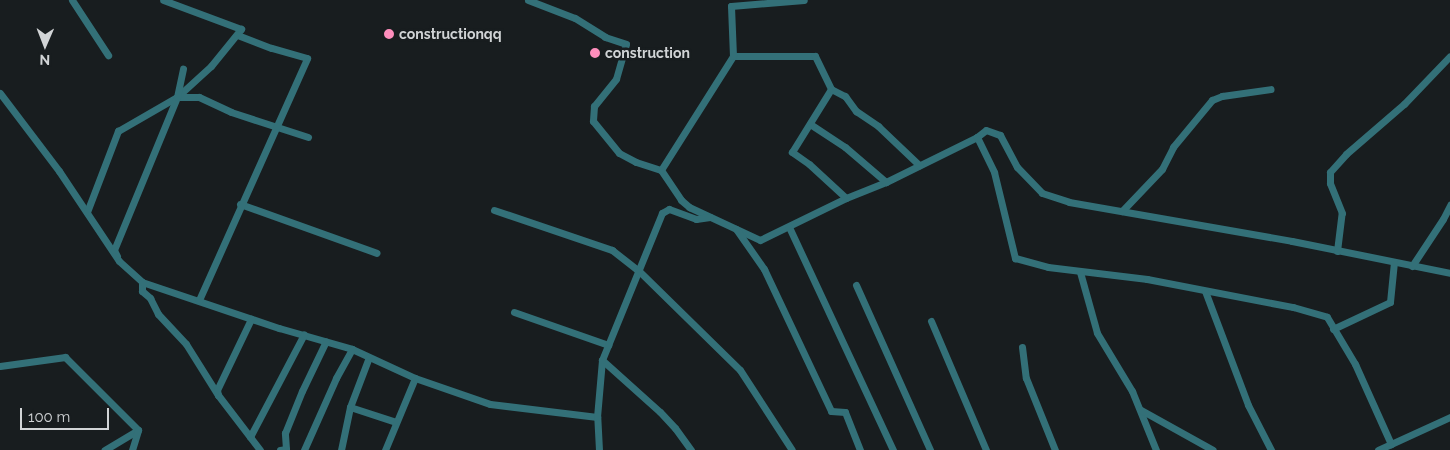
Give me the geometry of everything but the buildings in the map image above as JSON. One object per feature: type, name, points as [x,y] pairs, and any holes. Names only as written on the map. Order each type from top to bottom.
[{"type":"street","points":[[72,0],[108,56]]},
{"type":"street","points":[[87,212],[118,131],[177,96],[212,66],[241,29],[163,0]]},
{"type":"street","points":[[528,0],[574,18],[605,37],[626,44],[616,79],[594,106],[593,121],[619,153],[636,162],[661,170],[681,200],[689,207],[760,240],[977,138],[986,130],[1000,135],[1017,167],[1042,193],[1069,202],[1292,241],[1450,273]]},
{"type":"street","points":[[661,170],[733,56],[731,6],[804,0]]},
{"type":"street","points":[[199,300],[240,204],[277,127],[307,58],[271,48],[236,35]]},
{"type":"street","points":[[733,56],[815,56],[831,89],[845,96],[856,111],[878,126],[918,165]]},
{"type":"street","points":[[1337,251],[1342,213],[1330,183],[1330,172],[1346,154],[1404,104],[1450,56]]},
{"type":"street","points":[[119,261],[114,250],[177,96],[183,70]]},
{"type":"street","points":[[612,85],[620,89]]},
{"type":"street","points":[[831,89],[792,152],[809,164],[846,198]]},
{"type":"street","points":[[1122,211],[1162,169],[1173,147],[1212,100],[1222,96],[1271,90]]},
{"type":"street","points":[[0,93],[87,212],[119,261],[142,282],[251,319],[352,349],[415,378],[490,404],[597,417]]},
{"type":"street","points":[[177,96],[199,97],[231,112],[299,132],[308,137]]},
{"type":"street","points":[[810,124],[845,147],[886,182]]},
{"type":"street","points":[[977,138],[994,172],[1015,258],[1048,267],[1146,279],[1294,307],[1327,317],[1355,364],[1392,444]]},
{"type":"street","points":[[240,204],[377,253]]},
{"type":"street","points":[[1412,266],[1443,220],[1450,205]]},
{"type":"street","points":[[599,450],[597,417],[602,360],[665,210],[669,209],[696,219],[710,217]]},
{"type":"street","points":[[494,210],[612,250],[639,271],[740,370],[792,450]]},
{"type":"street","points":[[789,227],[893,450]]},
{"type":"street","points":[[736,228],[764,269],[830,411],[845,412],[860,450]]},
{"type":"street","points":[[1333,329],[1390,302],[1394,262]]},
{"type":"street","points":[[1080,272],[1097,333],[1132,390],[1156,450]]},
{"type":"street","points":[[142,282],[142,291],[150,298],[158,314],[186,344],[218,396],[260,450]]},
{"type":"street","points":[[856,285],[930,450]]},
{"type":"street","points":[[1205,291],[1248,405],[1271,450]]},
{"type":"street","points":[[514,312],[608,345]]},
{"type":"street","points":[[218,396],[217,390],[251,319]]},
{"type":"street","points":[[931,321],[986,450]]},
{"type":"street","points":[[250,437],[304,334]]},
{"type":"street","points":[[285,449],[285,434],[302,391],[326,341]]},
{"type":"street","points":[[1022,347],[1026,378],[1055,450]]},
{"type":"street","points":[[304,450],[336,378],[352,349]]},
{"type":"street","points":[[341,450],[350,407],[369,356]]},
{"type":"street","points":[[0,366],[64,357],[138,430]]},
{"type":"street","points":[[602,360],[676,428],[691,450]]},
{"type":"street","points":[[386,450],[415,378]]},
{"type":"street","points":[[350,407],[396,422]]},
{"type":"street","points":[[1140,410],[1213,450]]},
{"type":"street","points":[[1378,450],[1450,417]]},
{"type":"street","points":[[104,450],[138,430]]},
{"type":"street","points":[[132,450],[138,430]]},
{"type":"place","name":"constructionqq","points":[[389,34]]},
{"type":"place","name":"construction","points":[[595,53]]}]
